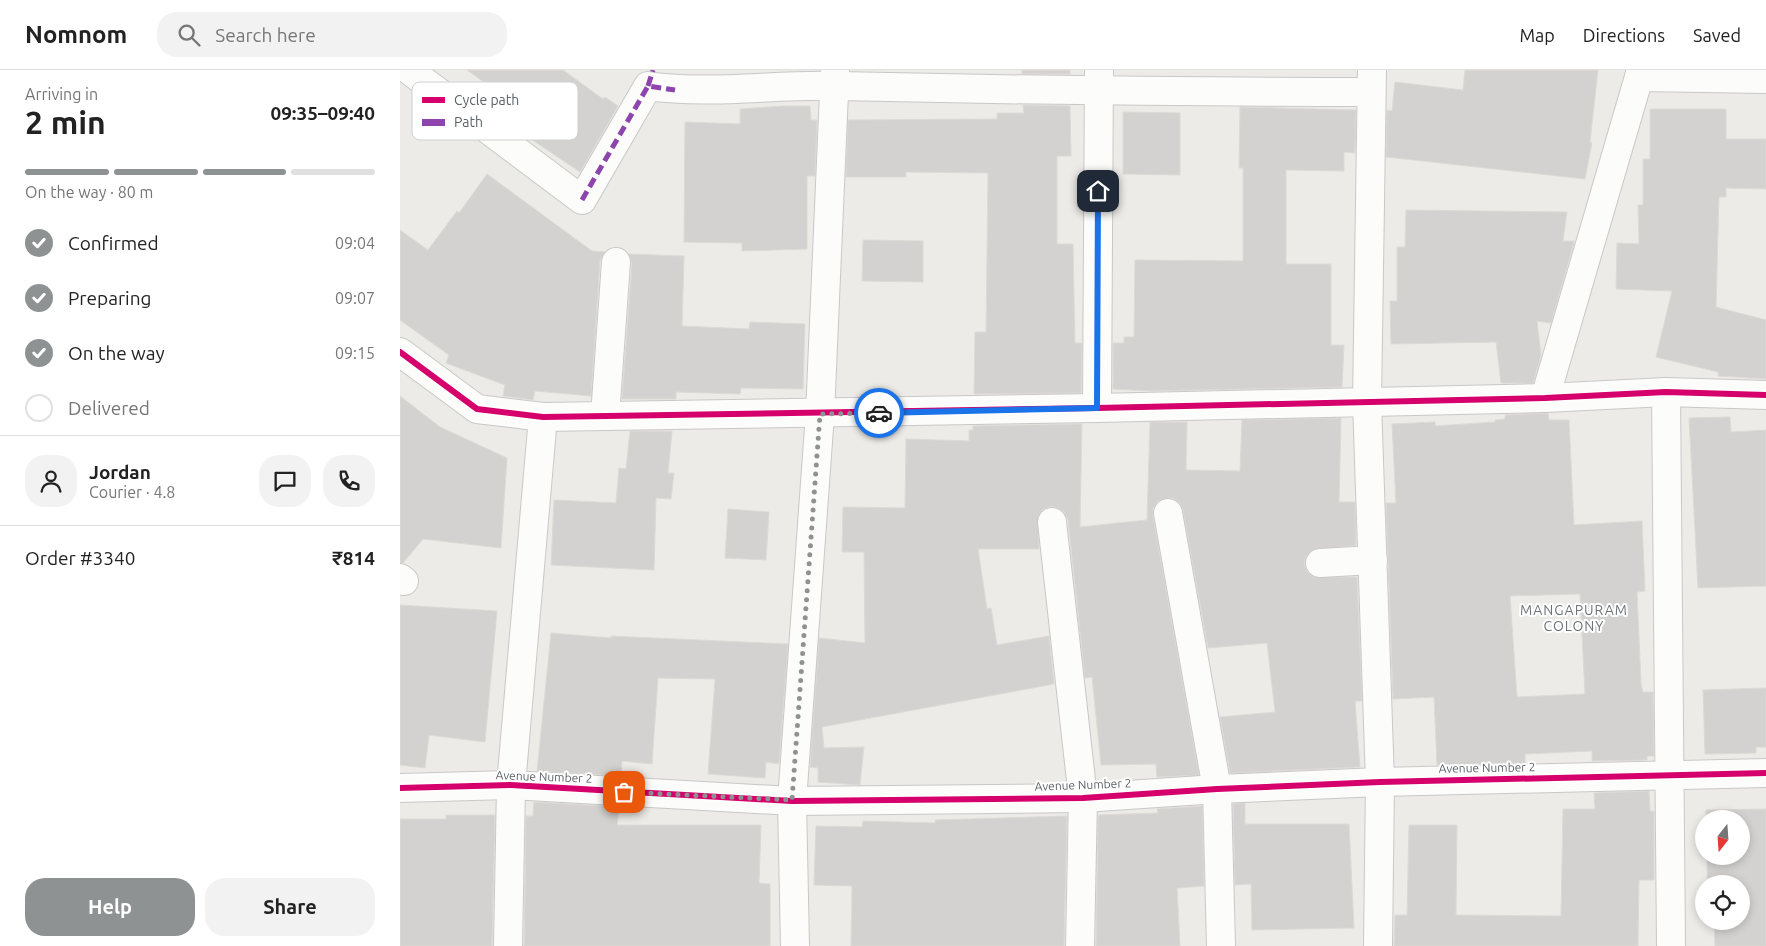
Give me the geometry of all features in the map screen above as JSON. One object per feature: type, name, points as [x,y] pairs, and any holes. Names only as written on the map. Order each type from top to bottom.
[{"type":"street","points":[[409,70],[425,82]]},
{"type":"street","points":[[1545,398],[1640,74],[1766,79]]},
{"type":"street","points":[[502,140],[582,200],[650,78],[675,90],[834,78],[1099,81],[1371,81],[1367,402],[1380,782],[1378,946]]},
{"type":"street","points":[[795,946],[792,800],[820,414],[834,78]]},
{"type":"street","points":[[1097,408],[1099,81]]},
{"type":"street","points":[[605,416],[616,262]]},
{"type":"street","points":[[400,352],[476,409],[542,417],[820,414],[1367,402],[1545,398],[1666,392],[1766,395]]},
{"type":"street","points":[[1666,392],[1671,776],[1671,946]]},
{"type":"street","points":[[508,946],[512,785],[542,417]]},
{"type":"street","points":[[1168,513],[1218,788],[1221,946]]},
{"type":"street","points":[[1052,522],[1083,798],[1080,946]]},
{"type":"street","points":[[1320,563],[1372,560]]},
{"type":"street","name":"Avenue Number 2","points":[[400,788],[512,785],[792,800],[1083,798],[1218,788],[1766,772]]},
{"type":"building","points":[[467,70],[563,70],[603,99],[605,97],[618,106],[580,172],[532,140],[578,140],[578,82],[484,82]]},
{"type":"building","points":[[1022,70],[1070,70],[1070,74],[1022,74]]},
{"type":"building","points":[[1465,70],[1598,70],[1590,142],[1592,143],[1585,179],[1386,157],[1387,110],[1392,111],[1395,82],[1463,90]]},
{"type":"building","points":[[1023,105],[1070,106],[1071,156],[1057,156],[1057,244],[1073,244],[1075,343],[1082,343],[1081,393],[974,394],[975,332],[986,332],[988,173],[906,172],[906,177],[846,177],[848,120],[997,119],[997,113],[1024,113]]},
{"type":"building","points":[[810,106],[811,120],[817,120],[815,176],[807,176],[807,249],[742,251],[742,243],[684,242],[685,122],[740,124],[740,109]]},
{"type":"building","points":[[1240,107],[1356,110],[1355,153],[1344,152],[1344,171],[1286,170],[1286,264],[1331,264],[1331,345],[1344,345],[1342,387],[1151,391],[1113,389],[1113,343],[1124,343],[1124,337],[1134,337],[1135,260],[1243,261],[1243,168],[1239,168]]},
{"type":"building","points":[[1650,109],[1726,109],[1726,139],[1766,139],[1766,189],[1726,188],[1726,197],[1719,197],[1716,307],[1766,320],[1766,379],[1718,376],[1718,372],[1656,357],[1672,291],[1616,289],[1617,243],[1639,244],[1638,205],[1643,205],[1643,159],[1650,159]]},
{"type":"building","points":[[1123,112],[1180,113],[1180,175],[1123,174]]},
{"type":"building","points":[[487,174],[592,251],[605,252],[600,261],[591,396],[535,391],[533,400],[503,396],[505,385],[446,363],[449,355],[400,320],[400,230],[428,250],[457,211],[459,213]]},
{"type":"building","points":[[1406,210],[1567,212],[1563,241],[1574,241],[1551,323],[1537,321],[1541,355],[1533,383],[1501,383],[1496,342],[1391,344],[1390,301],[1397,301],[1397,247],[1405,247]]},
{"type":"building","points":[[863,240],[923,241],[923,282],[862,281]]},
{"type":"building","points":[[629,254],[684,256],[682,326],[749,329],[750,322],[805,324],[803,389],[741,388],[740,394],[676,392],[676,399],[622,399],[632,263]]},
{"type":"building","points":[[400,396],[440,427],[507,458],[501,548],[423,539],[403,563],[400,563]]},
{"type":"building","points":[[1548,413],[1549,420],[1569,420],[1574,525],[1642,521],[1645,591],[1637,592],[1641,684],[1643,692],[1653,692],[1654,756],[1647,756],[1647,760],[1592,761],[1592,751],[1525,754],[1525,763],[1437,765],[1434,697],[1393,699],[1386,503],[1396,503],[1392,424],[1435,422],[1435,426],[1495,422],[1495,420],[1505,419],[1505,415]],"holes":[[[1580,594],[1585,694],[1517,697],[1510,596]]]},
{"type":"building","points":[[1730,417],[1731,432],[1766,430],[1766,586],[1698,588],[1689,418]]},
{"type":"building","points":[[1341,418],[1339,502],[1355,502],[1356,545],[1312,550],[1306,556],[1304,564],[1307,572],[1313,577],[1357,577],[1362,701],[1355,701],[1360,767],[1230,773],[1220,717],[1275,712],[1267,643],[1208,648],[1183,510],[1180,503],[1173,498],[1166,498],[1158,501],[1153,508],[1153,516],[1199,775],[1157,777],[1156,764],[1101,765],[1092,677],[1085,678],[1068,520],[1064,512],[1051,506],[1043,509],[1038,516],[1039,549],[978,549],[987,609],[991,608],[997,645],[1049,636],[1054,684],[822,727],[824,748],[864,747],[860,785],[818,782],[818,768],[810,767],[819,638],[865,643],[864,552],[842,552],[843,507],[905,508],[906,439],[969,441],[969,430],[973,430],[973,426],[1082,424],[1080,527],[1147,520],[1150,422],[1187,422],[1186,470],[1240,471],[1242,420]]},
{"type":"building","points":[[630,431],[672,431],[668,473],[674,473],[671,499],[656,498],[654,570],[551,565],[554,500],[616,503],[619,468],[626,469]]},
{"type":"building","points":[[728,509],[769,512],[766,560],[725,558]]},
{"type":"building","points":[[400,605],[497,611],[485,742],[429,735],[425,768],[400,765]]},
{"type":"building","points":[[551,633],[611,638],[611,636],[788,644],[779,764],[766,762],[765,778],[708,774],[715,679],[658,678],[652,764],[622,761],[621,776],[537,771]]},
{"type":"building","points":[[1766,688],[1766,747],[1756,747],[1756,753],[1705,754],[1703,690]]},
{"type":"building","points":[[1649,791],[1650,811],[1654,811],[1654,880],[1639,880],[1638,946],[1394,946],[1395,915],[1407,915],[1409,825],[1457,825],[1456,915],[1561,916],[1563,809],[1595,809],[1594,793]]},
{"type":"building","points":[[534,802],[619,807],[617,825],[761,825],[759,883],[770,884],[770,946],[524,946],[526,816],[533,816]]},
{"type":"building","points":[[1245,803],[1245,824],[1349,824],[1354,928],[1252,930],[1251,884],[1235,885],[1233,804]]},
{"type":"building","points":[[1202,806],[1204,886],[1177,888],[1180,946],[1096,946],[1098,815],[1158,813],[1157,809]]},
{"type":"building","points":[[1766,809],[1766,946],[1715,946],[1714,930],[1750,930],[1750,875],[1707,875],[1707,865],[1750,865],[1750,810],[1706,810]]},
{"type":"building","points":[[446,815],[495,815],[492,946],[400,946],[400,819],[446,819]]},
{"type":"building","points":[[1067,816],[1064,946],[851,946],[852,886],[814,885],[816,826],[862,827],[863,821],[935,823],[935,820]]},
{"type":"marked path","points":[[648,86],[653,70]]},
{"type":"marked path","points":[[582,200],[648,86],[675,90]]},
{"type":"cycle path","points":[[400,352],[477,409],[543,417],[1097,408],[1545,398],[1666,392],[1766,395]]},
{"type":"cycle path","points":[[400,788],[511,785],[792,801],[1083,798],[1217,789],[1380,782],[1766,773]]},
{"type":"way so far","points":[[624,792],[792,800],[820,414],[879,413]]},
{"type":"district","name":"MANGAPURAM COLONY","points":[[1574,618]]},
{"type":"route","points":[[879,413],[1097,408],[1098,191]]}]
